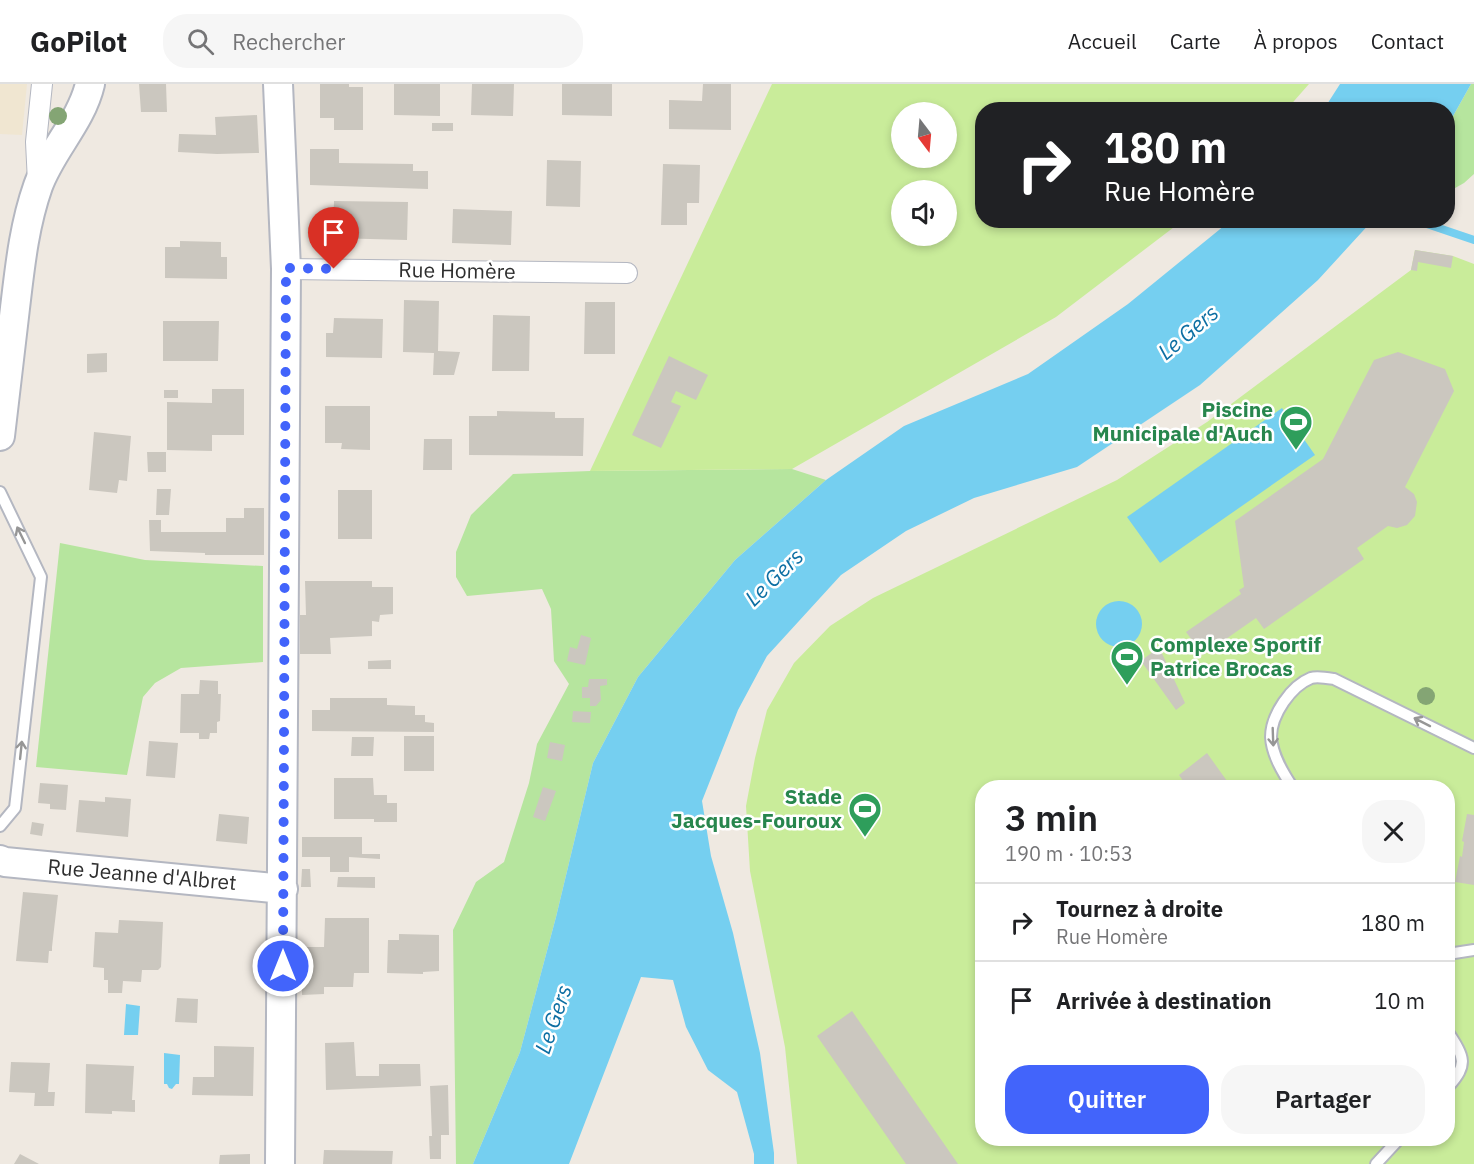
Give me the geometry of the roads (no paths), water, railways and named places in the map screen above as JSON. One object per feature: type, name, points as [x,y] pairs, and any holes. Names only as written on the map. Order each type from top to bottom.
[{"type":"street","points":[[38,185],[36,142],[42,84]]},
{"type":"street","points":[[278,84],[286,268],[284,889],[280,1164]]},
{"type":"street","points":[[0,436],[23,238],[38,185],[51,158],[74,123],[88,89]]},
{"type":"street","name":"Rue Homère","points":[[286,268],[627,273]]},
{"type":"street","name":"Rue Jeanne d'Albret","points":[[0,860],[284,889]]},
{"type":"lane","points":[[0,492],[41,577],[15,808],[0,826]]},
{"type":"lane","points":[[1288,780],[1276,758],[1271,739],[1272,729],[1285,701],[1298,687],[1313,677],[1334,679],[1474,748]]},
{"type":"lane","points":[[1455,953],[1474,950]]},
{"type":"lane","points":[[1455,1043],[1463,1061],[1460,1072],[1455,1078]]},
{"type":"lane","points":[[1376,1164],[1393,1146]]},
{"type":"water","points":[[1340,84],[1471,84],[1455,113],[1455,102],[1328,102]]},
{"type":"water","name":"Le Gers","points":[[1221,228],[1366,228],[1318,280],[1200,385],[1077,467],[974,498],[906,531],[841,575],[767,656],[738,710],[702,801],[711,856],[733,933],[760,1053],[774,1164],[754,1164],[754,1154],[737,1092],[708,1070],[686,1027],[673,980],[641,977],[569,1164],[473,1164],[520,1052],[556,917],[593,763],[638,677],[735,560],[826,480],[904,426],[1028,374],[1128,304]]},
{"type":"water","points":[[1282,408],[1315,455],[1160,563],[1127,517]]},
{"type":"water","points":[[1119,601],[1135,608],[1142,624],[1135,640],[1119,647],[1103,640],[1096,624],[1103,608]]},
{"type":"water","points":[[126,1004],[140,1006],[138,1035],[124,1035]]},
{"type":"water","points":[[164,1053],[180,1055],[179,1084],[172,1089],[164,1084]]},
{"type":"waterway","points":[[1439,228],[1474,240]]},
{"type":"place","name":"Piscine Municipale d'Auch","points":[[1296,451]]},
{"type":"place","name":"Complexe Sportif Patrice Brocas","points":[[1127,686]]},
{"type":"place","name":"Stade Jacques-Fouroux","points":[[865,838]]}]
